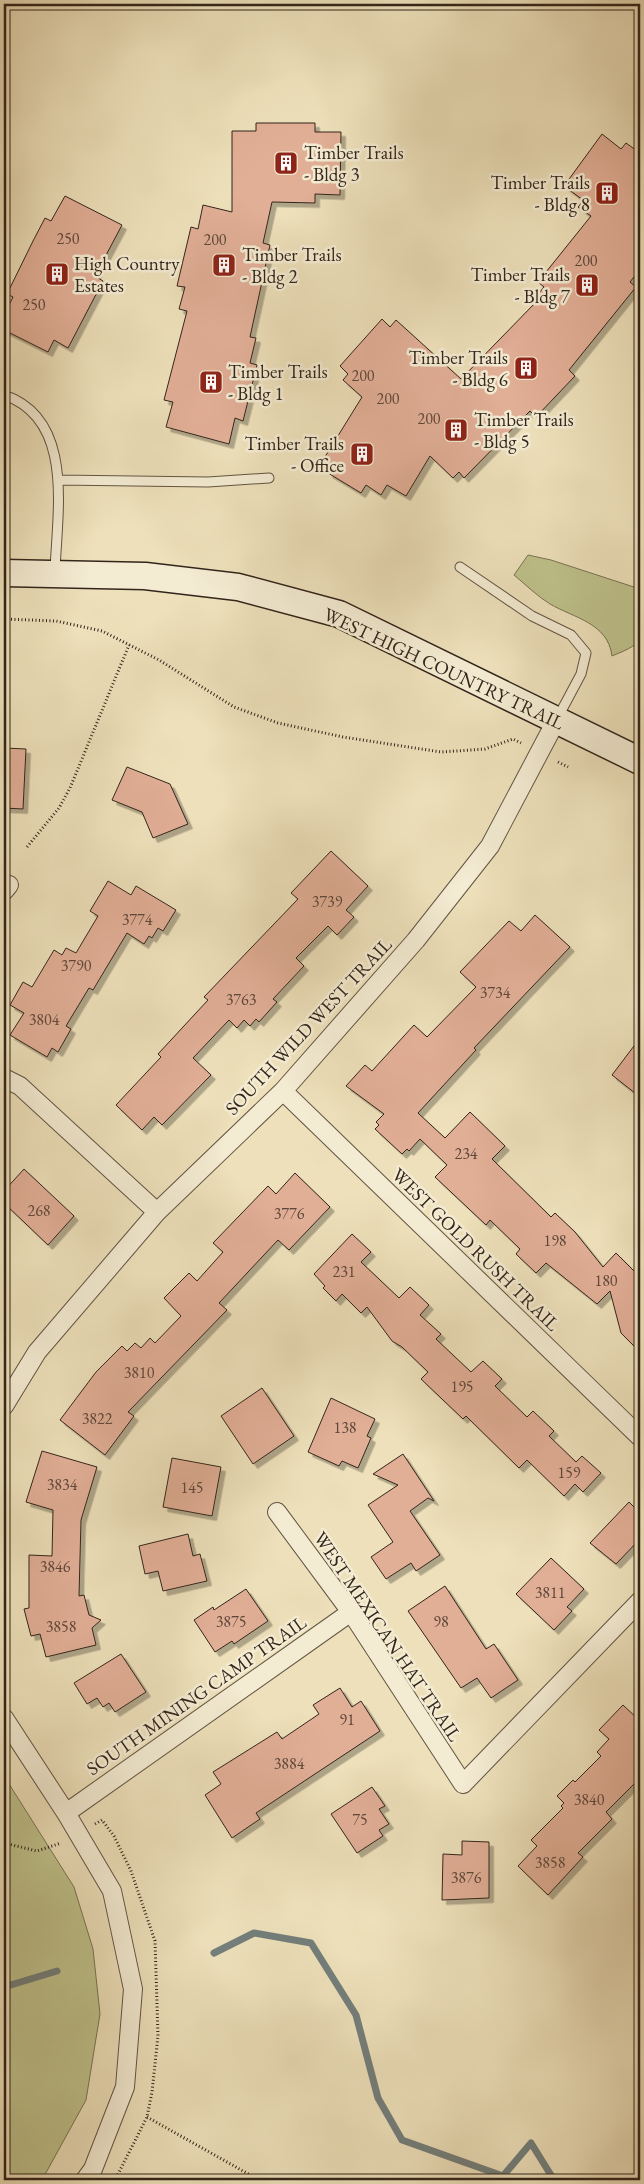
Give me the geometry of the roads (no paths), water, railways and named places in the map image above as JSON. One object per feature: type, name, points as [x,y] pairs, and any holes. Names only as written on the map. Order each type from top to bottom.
[{"type":"street","name":"WEST HIGH COUNTRY TRAIL","points":[[4,573],[145,576],[238,587],[338,614],[556,722],[640,761]]},
{"type":"street","name":"SOUTH WILD WEST TRAIL","points":[[4,1406],[37,1352],[157,1212],[282,1091],[416,940],[490,846],[556,722]]},
{"type":"street","points":[[4,1078],[20,1086],[157,1212]]},
{"type":"street","name":"WEST GOLD RUSH TRAIL","points":[[282,1091],[640,1437]]},
{"type":"street","name":"WEST MEXICAN HAT TRAIL","points":[[277,1512],[350,1612],[463,1784],[640,1601]]},
{"type":"street","name":"SOUTH MINING CAMP TRAIL","points":[[66,1814],[350,1612]]},
{"type":"street","points":[[4,1718],[66,1814],[112,1891],[133,1989],[125,2087],[93,2169],[86,2180]]},
{"type":"lane","points":[[4,395],[17,399],[42,421],[53,447],[59,480],[55,574]]},
{"type":"lane","points":[[59,480],[208,482],[269,478]]},
{"type":"lane","points":[[460,567],[532,616],[571,635],[586,653],[580,674],[556,722]]},
{"type":"waterway","points":[[214,1953],[254,1933],[311,1943],[356,2015],[378,2098],[402,2140],[503,2176],[531,2143],[554,2180]]},
{"type":"waterway","points":[[4,1987],[57,1971]]},
{"type":"place","name":"Timber Trails - Bldg 3","points":[[286,163]]},
{"type":"place","name":"Timber Trails - Bldg 8","points":[[607,193]]},
{"type":"place","name":"Timber Trails - Bldg 2","points":[[224,265]]},
{"type":"place","name":"High Country Estates","points":[[57,274]]},
{"type":"place","name":"Timber Trails - Bldg 7","points":[[587,285]]},
{"type":"place","name":"Timber Trails - Bldg 6","points":[[526,368]]},
{"type":"place","name":"Timber Trails - Bldg 1","points":[[211,382]]},
{"type":"place","name":"Timber Trails - Bldg 5","points":[[456,430]]},
{"type":"place","name":"Timber Trails - Office","points":[[362,454]]}]
